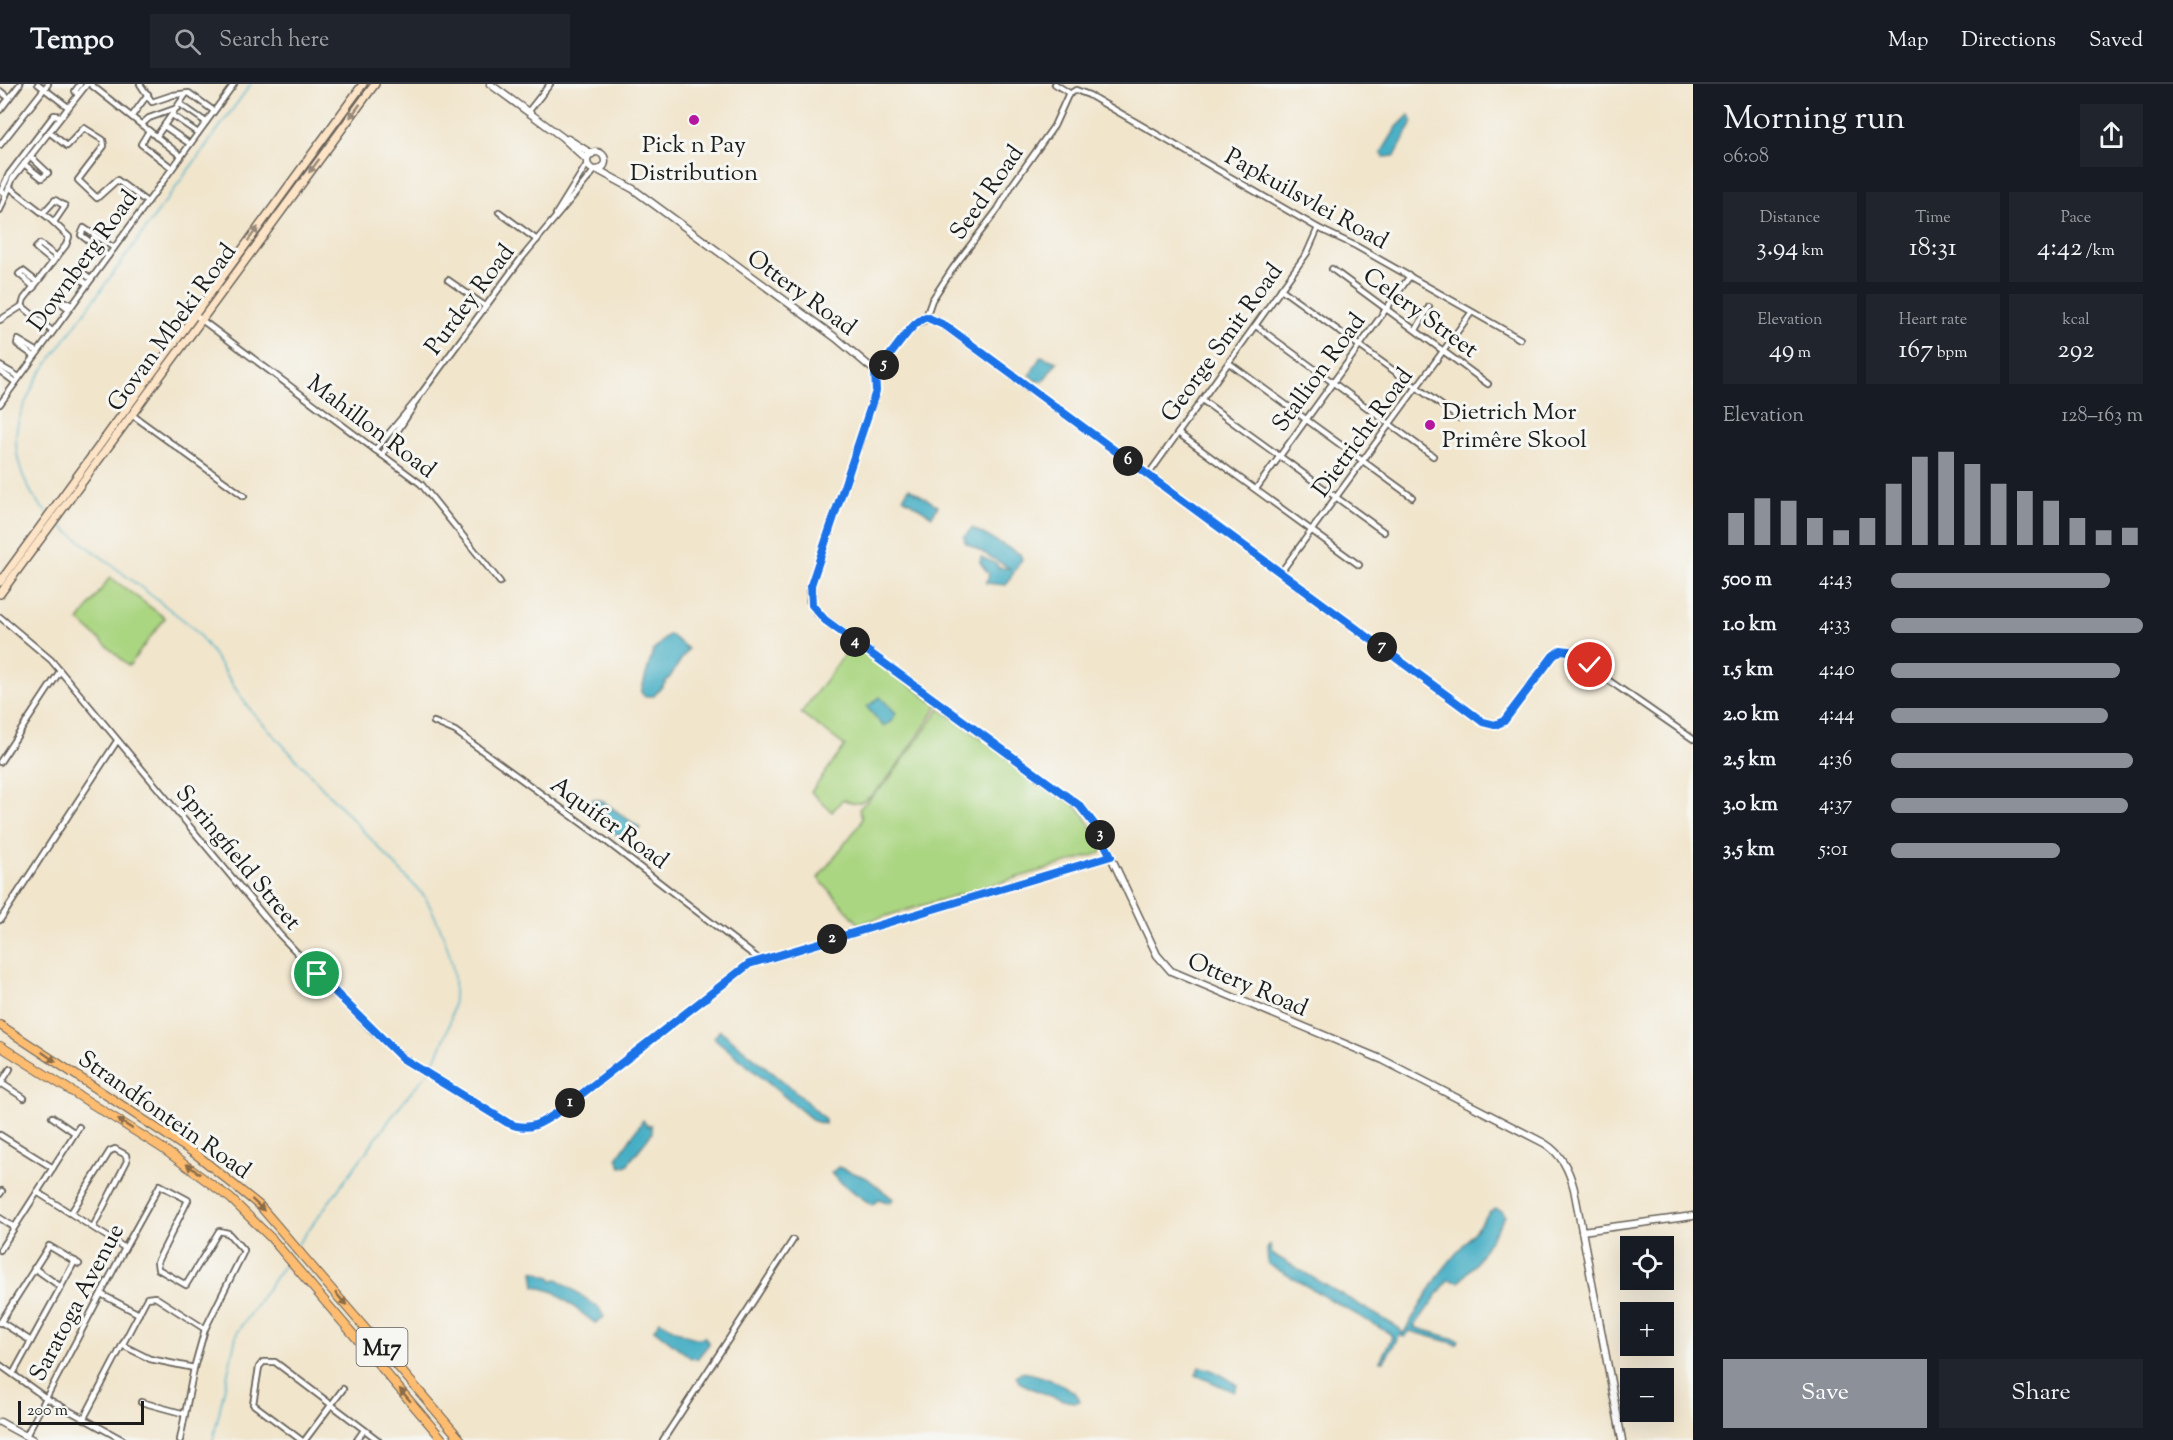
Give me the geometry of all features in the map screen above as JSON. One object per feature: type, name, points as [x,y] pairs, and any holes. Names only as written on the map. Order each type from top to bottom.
[{"type":"main road","name":"Govan Mbeki Road","points":[[0,582],[131,414],[363,84]]},
{"type":"main road","name":"Govan Mbeki Road","points":[[54,515],[198,318],[375,84]]},
{"type":"main road","name":"Govan Mbeki Road","points":[[0,594],[47,523]]},
{"type":"main road","name":"Strandfontein Road","points":[[0,1024],[218,1171],[260,1206],[461,1440]]},
{"type":"main road","name":"Strandfontein Road","points":[[0,1046],[186,1164],[239,1206],[282,1250],[443,1440]]},
{"type":"street","points":[[0,110],[20,84]]},
{"type":"street","points":[[38,84],[46,86],[68,107]]},
{"type":"street","points":[[78,95],[75,91],[80,84]]},
{"type":"street","points":[[0,209],[9,187],[24,164],[89,84],[182,156]]},
{"type":"street","points":[[140,84],[152,102],[178,93],[190,94],[214,111]]},
{"type":"street","name":"Downberg Road","points":[[0,404],[234,84]]},
{"type":"street","points":[[490,84],[562,137],[592,154],[587,162],[562,137]]},
{"type":"street","points":[[528,112],[550,84]]},
{"type":"street","points":[[1055,84],[1069,93]]},
{"type":"street","points":[[0,145],[46,86]]},
{"type":"street","name":"Papkuilsvlei Road","points":[[1069,93],[1076,90],[1089,94],[1318,228],[1410,276],[1520,339]]},
{"type":"street","points":[[0,91],[9,98]]},
{"type":"street","name":"Seed Road","points":[[875,371],[888,360],[917,323],[926,317],[932,300],[953,268],[998,209],[1012,185],[1054,126],[1069,93]]},
{"type":"street","points":[[132,116],[148,94]]},
{"type":"street","points":[[156,136],[186,94]]},
{"type":"street","points":[[142,124],[149,118],[179,106]]},
{"type":"street","points":[[179,106],[206,122]]},
{"type":"street","points":[[6,194],[1,192],[5,181],[54,115],[61,116]]},
{"type":"street","points":[[172,115],[198,133]]},
{"type":"street","points":[[164,126],[190,144]]},
{"type":"street","points":[[49,132],[67,146],[84,128],[103,140],[104,146],[78,180],[97,198],[117,180],[147,202]]},
{"type":"street","points":[[148,131],[141,144],[172,168]]},
{"type":"street","name":"Ottery Road","points":[[592,154],[600,154],[604,161],[633,189],[844,344],[875,371],[876,391],[811,585],[812,605],[825,620],[1080,806],[1094,824],[1111,856],[1157,955],[1170,971],[1383,1060],[1549,1146],[1563,1160],[1571,1176],[1622,1440]]},
{"type":"street","points":[[24,164],[42,178],[48,173],[30,156]]},
{"type":"street","points":[[597,170],[604,161]]},
{"type":"street","name":"Ottery Road","points":[[587,162],[597,170],[633,189]]},
{"type":"street","name":"Purdey Road","points":[[553,219],[587,162]]},
{"type":"street","name":"Purdey Road","points":[[375,450],[415,402],[485,306],[553,219],[597,170]]},
{"type":"street","points":[[0,318],[22,306],[69,237],[54,222],[9,187]]},
{"type":"street","points":[[43,213],[55,200],[65,207],[54,222]]},
{"type":"street","points":[[499,212],[537,240]]},
{"type":"street","points":[[108,256],[81,233],[86,227],[114,248]]},
{"type":"street","name":"George Smit Road","points":[[1148,475],[1312,245],[1318,228]]},
{"type":"street","name":"Celery Street","points":[[1332,269],[1488,384]]},
{"type":"street","points":[[87,284],[79,277],[79,274],[82,272],[91,279]]},
{"type":"street","name":"Stallion Road","points":[[1256,489],[1410,276]]},
{"type":"street","points":[[448,280],[485,306]]},
{"type":"street","points":[[1281,290],[1459,418]]},
{"type":"street","points":[[22,306],[52,332]]},
{"type":"street","points":[[1416,330],[1429,307]]},
{"type":"street","name":"Dietricht Road","points":[[1281,572],[1471,313]]},
{"type":"street","points":[[926,317],[946,326],[1489,724],[1495,725],[1504,721],[1553,656],[1565,650],[1693,739]]},
{"type":"street","name":"Mahillon Road","points":[[198,318],[427,489],[500,582]]},
{"type":"street","points":[[1256,326],[1432,456]]},
{"type":"street","points":[[1229,363],[1412,497]]},
{"type":"street","points":[[0,366],[17,380]]},
{"type":"street","points":[[0,371],[17,380]]},
{"type":"street","points":[[1202,400],[1384,532]]},
{"type":"street","name":"Purdey Road","points":[[382,455],[403,425],[415,402]]},
{"type":"street","points":[[131,414],[244,496]]},
{"type":"street","points":[[1178,433],[1359,565]]},
{"type":"street","name":"Springfield Street","points":[[0,617],[60,671],[280,935],[375,1034],[421,1071],[513,1126],[537,1125],[561,1110],[727,979],[760,960],[1111,856]]},
{"type":"street","points":[[0,762],[60,671]]},
{"type":"street","name":"Aquifer Road","points":[[434,722],[455,731],[567,812],[760,960]]},
{"type":"street","points":[[0,920],[117,741]]},
{"type":"street","points":[[10,1069],[0,1084],[24,1098]]},
{"type":"street","points":[[0,1250],[77,1130],[52,1117]]},
{"type":"street","points":[[0,1135],[53,1168]]},
{"type":"street","points":[[71,1213],[111,1151],[115,1149],[120,1151],[126,1155],[127,1161],[93,1227]]},
{"type":"street","name":"Saratoga Avenue","points":[[29,1438],[46,1398],[124,1248],[160,1185],[188,1200],[157,1262],[158,1269],[186,1286],[219,1231],[228,1233],[244,1251],[205,1329]]},
{"type":"street","points":[[37,1192],[124,1248]]},
{"type":"street","points":[[1582,1231],[1693,1216]]},
{"type":"street","points":[[0,1218],[14,1227]]},
{"type":"street","points":[[663,1440],[793,1240]]},
{"type":"street","points":[[13,1374],[61,1287],[77,1263],[49,1246],[1,1322],[31,1341]]},
{"type":"street","points":[[34,1268],[61,1287]]},
{"type":"street","points":[[100,1294],[139,1314]]},
{"type":"street","points":[[84,1418],[147,1298],[153,1296],[205,1329],[194,1368],[180,1440]]},
{"type":"street","points":[[122,1345],[150,1359],[194,1368]]},
{"type":"street","points":[[343,1389],[331,1405],[303,1440],[253,1404],[261,1364],[268,1360],[275,1362],[331,1405],[364,1430],[378,1440]]},
{"type":"street","points":[[0,1365],[46,1398],[123,1440]]},
{"type":"street","points":[[141,1402],[185,1414]]},
{"type":"street","points":[[0,1422],[29,1438]]},
{"type":"street","points":[[357,1440],[364,1430]]},
{"type":"green space","points":[[110,577],[165,618],[129,666],[79,621]]},
{"type":"green space","points":[[853,643],[938,706],[894,771],[874,793],[860,803],[843,799],[832,812],[811,792],[845,746],[801,713]]},
{"type":"green space","points":[[940,709],[1074,804],[1084,814],[1103,848],[1101,853],[859,924],[818,878],[860,824],[862,818],[859,809],[887,782]]},
{"type":"water","points":[[1409,115],[1413,122],[1395,156],[1384,157],[1381,153],[1397,127]]},
{"type":"water","points":[[1041,356],[1057,362],[1043,381],[1036,381],[1030,375]]},
{"type":"water","points":[[909,488],[938,506],[932,516],[903,498]]},
{"type":"water","points":[[972,528],[1020,554],[1022,559],[1006,585],[986,583],[989,575],[980,562],[981,557],[997,564],[997,567],[1011,569],[965,542],[964,537]]},
{"type":"water","points":[[669,634],[688,649],[670,677],[654,696],[644,696],[641,692],[653,651]]},
{"type":"water","points":[[880,697],[896,713],[891,722],[883,726],[867,707]]},
{"type":"water","points":[[593,799],[601,800],[640,828],[627,838],[616,834],[591,812],[589,808]]},
{"type":"water","points":[[720,1030],[794,1090],[825,1119],[825,1124],[814,1121],[714,1038]]},
{"type":"water","points":[[643,1120],[647,1126],[651,1125],[652,1133],[627,1165],[621,1167],[617,1158]]},
{"type":"water","points":[[838,1167],[867,1178],[893,1199],[890,1203],[879,1199],[872,1205],[831,1173]]},
{"type":"water","points":[[1496,1209],[1502,1211],[1505,1216],[1475,1264],[1459,1282],[1448,1280],[1414,1327],[1459,1340],[1457,1344],[1410,1331],[1405,1337],[1399,1336],[1384,1361],[1380,1361],[1392,1337],[1389,1333],[1268,1264],[1267,1249],[1270,1245],[1271,1253],[1399,1328],[1403,1334],[1441,1272],[1490,1212]]},
{"type":"water","points":[[533,1271],[551,1277],[552,1280],[558,1279],[599,1308],[604,1317],[595,1323],[554,1292],[535,1286]]},
{"type":"water","points":[[660,1321],[688,1336],[705,1337],[709,1344],[697,1359],[691,1358],[654,1329]]},
{"type":"water","points":[[1199,1367],[1214,1371],[1237,1385],[1234,1392],[1196,1375]]},
{"type":"water","points":[[1021,1372],[1064,1386],[1072,1391],[1080,1401],[1059,1399],[1024,1385],[1016,1376]]},
{"type":"waterway","points":[[47,513],[39,505],[27,484],[17,450],[17,427],[28,396],[37,378],[251,84]]},
{"type":"waterway","points":[[57,523],[190,625],[208,646],[253,713],[425,897],[446,942],[452,963],[454,984],[449,1026],[441,1048],[428,1072]]},
{"type":"waterway","points":[[298,1244],[402,1103],[425,1076]]},
{"type":"waterway","points":[[213,1440],[237,1332],[287,1261]]},
{"type":"place","name":"Pick n Pay Distribution","points":[[694,120]]},
{"type":"place","name":"Dietrich Mor Primêre Skool","points":[[1430,425]]},
{"type":"route","points":[[317,974],[375,1034],[402,1058],[513,1126],[527,1127],[537,1125],[561,1110],[749,964],[1111,856],[1088,814],[1080,806],[825,620],[812,605],[811,585],[876,391],[878,377],[875,371],[888,360],[917,323],[926,317],[946,326],[1483,722],[1495,725],[1504,721],[1557,652],[1569,651],[1590,665]]}]
